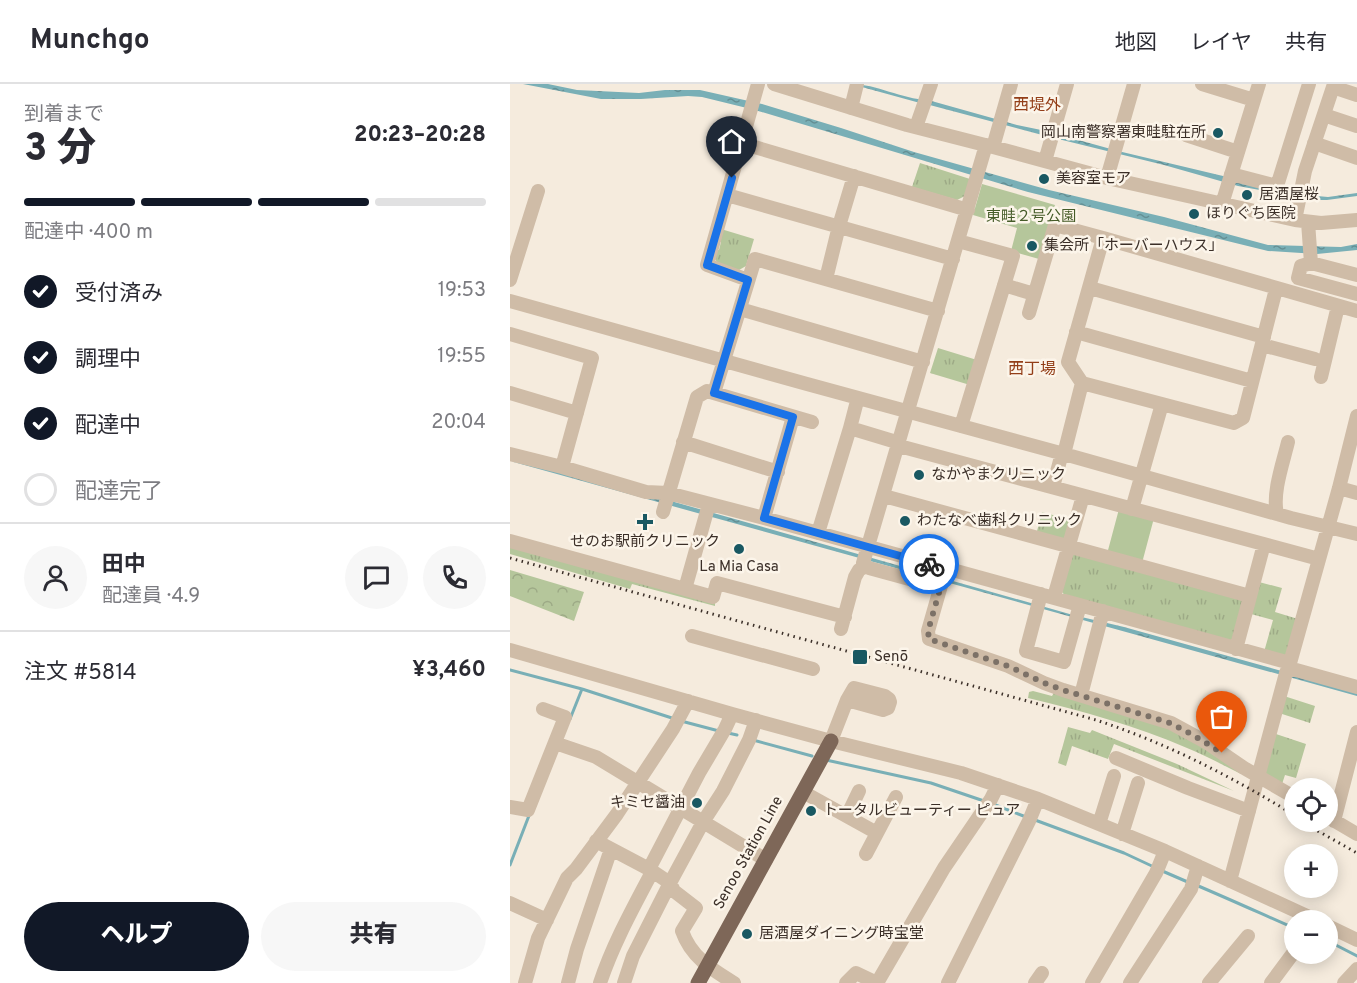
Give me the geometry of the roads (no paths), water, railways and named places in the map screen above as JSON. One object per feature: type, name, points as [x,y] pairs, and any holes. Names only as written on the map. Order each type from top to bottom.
[{"type":"main road","name":"Senoo Station Line","points":[[698,983],[831,741]]},
{"type":"street","points":[[748,280],[707,265],[758,84]]},
{"type":"street","points":[[774,84],[916,127],[1107,178],[1301,221],[1357,220]]},
{"type":"street","points":[[916,127],[931,84]]},
{"type":"street","points":[[923,562],[918,575],[913,580],[866,566],[863,563],[978,173],[1001,121],[1011,84]]},
{"type":"street","points":[[1045,161],[1067,84]]},
{"type":"street","points":[[1107,178],[1134,84]]},
{"type":"street","points":[[1202,84],[1254,100]]},
{"type":"street","points":[[1222,204],[1259,84]]},
{"type":"street","points":[[1230,178],[1276,186],[1309,84]]},
{"type":"street","points":[[851,108],[857,85]]},
{"type":"street","points":[[1310,254],[1301,221],[1300,196],[1314,142],[1333,86],[1357,95]]},
{"type":"street","points":[[1324,115],[1357,126]]},
{"type":"street","points":[[1186,135],[1238,152]]},
{"type":"street","points":[[1314,142],[1357,163]]},
{"type":"street","points":[[741,143],[968,210]]},
{"type":"street","points":[[826,279],[854,176]]},
{"type":"street","points":[[510,280],[538,190]]},
{"type":"street","points":[[727,195],[953,259]]},
{"type":"street","points":[[1029,313],[1055,225],[1357,311]]},
{"type":"street","points":[[1103,238],[1068,362],[1082,383],[1234,423],[1243,418],[1276,289]]},
{"type":"street","points":[[958,241],[1013,256],[961,426]]},
{"type":"street","points":[[1310,254],[1357,275]]},
{"type":"street","points":[[1310,254],[1301,266],[1298,278],[1357,294]]},
{"type":"street","points":[[714,393],[755,259],[938,311]]},
{"type":"street","points":[[1004,285],[1035,294]]},
{"type":"street","points":[[1090,288],[1314,359]]},
{"type":"street","points":[[510,301],[723,364],[961,426],[1140,479],[1277,514],[1327,530],[1357,534]]},
{"type":"street","points":[[1321,377],[1338,306]]},
{"type":"street","points":[[740,309],[923,362]]},
{"type":"street","points":[[1076,332],[1252,381]]},
{"type":"street","points":[[510,334],[592,358],[562,467]]},
{"type":"street","points":[[1053,487],[1082,383]]},
{"type":"street","points":[[666,503],[697,397],[707,391],[812,422]]},
{"type":"street","points":[[510,393],[577,413]]},
{"type":"street","points":[[1132,509],[1162,404]]},
{"type":"street","points":[[818,533],[856,405]]},
{"type":"street","points":[[1230,881],[1355,434],[1357,416]]},
{"type":"street","points":[[764,518],[793,417]]},
{"type":"street","points":[[850,428],[893,441],[899,445],[1319,559]]},
{"type":"street","points":[[683,442],[778,472]]},
{"type":"street","points":[[1277,514],[1275,505],[1288,442]]},
{"type":"street","points":[[510,454],[562,467],[624,489],[646,492],[666,503],[764,518],[946,568],[977,584],[1043,601],[1078,613],[1236,649],[1288,670],[1357,687]]},
{"type":"street","points":[[1339,488],[1357,493]]},
{"type":"street","points":[[884,496],[1250,596]]},
{"type":"street","points":[[1078,613],[1064,662],[1026,651],[1043,601],[1069,546],[1083,496]]},
{"type":"street","points":[[684,589],[707,510]]},
{"type":"street","points":[[510,541],[713,597],[717,583],[843,623],[855,577],[859,570],[866,566]]},
{"type":"street","points":[[1236,649],[1264,544]]},
{"type":"street","points":[[946,568],[928,631],[929,639],[1008,666],[1044,683],[1170,723],[1200,738],[1244,768],[1256,786]]},
{"type":"street","points":[[1081,695],[1101,619]]},
{"type":"street","points":[[692,636],[813,669]]},
{"type":"street","points":[[510,650],[732,714],[961,773],[998,785],[1165,851],[1293,910]]},
{"type":"street","points":[[831,741],[847,700]]},
{"type":"street","points":[[525,983],[538,938],[567,878],[617,814],[679,720],[688,701]]},
{"type":"street","points":[[510,807],[528,810],[559,744],[565,717],[543,709]]},
{"type":"street","points":[[600,983],[681,809],[732,714]]},
{"type":"street","points":[[624,983],[633,956],[703,822],[723,791],[749,740],[756,720]]},
{"type":"street","points":[[1338,796],[1357,732]]},
{"type":"street","points":[[559,744],[596,757],[766,860]]},
{"type":"street","points":[[1116,758],[1249,811]]},
{"type":"street","points":[[1099,824],[1114,776]]},
{"type":"street","points":[[1122,834],[1138,783]]},
{"type":"street","points":[[846,983],[856,973],[877,983],[944,868],[998,785]]},
{"type":"street","points":[[1256,786],[1270,785],[1284,792]]},
{"type":"street","points":[[846,816],[859,791]]},
{"type":"street","points":[[803,792],[877,833]]},
{"type":"street","points":[[866,854],[896,797]]},
{"type":"street","points":[[948,983],[1038,799]]},
{"type":"street","points":[[1338,823],[1357,834]]},
{"type":"street","points":[[596,841],[670,883],[674,891],[696,908],[682,931],[687,944],[707,967],[734,983]]},
{"type":"street","points":[[568,983],[577,949],[611,849]]},
{"type":"street","points":[[1092,983],[1157,870],[1165,851]]},
{"type":"street","points":[[1130,983],[1193,884],[1198,866]]},
{"type":"street","points":[[510,903],[547,920]]},
{"type":"street","points":[[1338,931],[1357,940]]},
{"type":"street","points":[[1209,983],[1248,936]]},
{"type":"street","points":[[1271,983],[1285,964]]},
{"type":"street","points":[[1344,983],[1357,969]]},
{"type":"water","points":[[523,84],[548,84],[577,90],[639,93],[700,90],[762,104],[914,152],[1049,190],[1164,217],[1268,245],[1341,247],[1357,244],[1357,250],[1317,254],[1268,251],[1028,192],[755,110],[702,97],[601,99]]},
{"type":"water","points":[[851,84],[870,86],[928,100],[1118,151],[1265,186],[1317,196],[1328,197],[1357,193],[1357,196],[1315,200],[1238,186]]},
{"type":"water","points":[[510,461],[604,482],[1073,615],[1357,692],[1357,696]]},
{"type":"waterway","points":[[510,670],[582,689],[675,719]]},
{"type":"waterway","points":[[570,719],[582,689]]},
{"type":"waterway","points":[[681,721],[719,731]]},
{"type":"waterway","points":[[728,733],[737,735]]},
{"type":"waterway","points":[[753,740],[812,756]]},
{"type":"waterway","points":[[826,760],[931,783],[984,801]]},
{"type":"waterway","points":[[993,804],[1026,817]]},
{"type":"waterway","points":[[510,865],[530,813]]},
{"type":"waterway","points":[[1035,820],[1124,853],[1154,867]]},
{"type":"waterway","points":[[1160,870],[1190,883]]},
{"type":"waterway","points":[[1196,885],[1284,924]]},
{"type":"waterway","points":[[1338,946],[1357,956]]},
{"type":"railway","points":[[510,558],[1096,720],[1148,739],[1198,762],[1284,809]]},
{"type":"railway","points":[[1320,832],[1357,853]]},
{"type":"place","name":"岡山南警察署東畦駐在所","points":[[1218,133]]},
{"type":"place","name":"美容室モア","points":[[1044,179]]},
{"type":"place","name":"居酒屋桜","points":[[1247,195]]},
{"type":"place","name":"ほりぐち医院","points":[[1194,214]]},
{"type":"place","name":"集会所「ホーバーハウス」","points":[[1032,246]]},
{"type":"place","name":"なかやまクリニック","points":[[919,475]]},
{"type":"place","name":"わたなべ歯科クリニック","points":[[905,521]]},
{"type":"place","name":"せのお駅前クリニック","points":[[645,522]]},
{"type":"place","name":"La Mia Casa","points":[[739,549]]},
{"type":"place","name":"Senō","points":[[860,657]]},
{"type":"place","name":"キミセ醤油","points":[[697,803]]},
{"type":"place","name":"トータルビューティー ピュア","points":[[811,811]]},
{"type":"place","name":"居酒屋ダイニング時宝堂","points":[[747,934]]},
{"type":"district","name":"西堤外","points":[[1037,106]]},
{"type":"district","name":"西丁場","points":[[1032,370]]},
{"type":"park label","name":"東畦２号公園","points":[[1031,217]]}]
